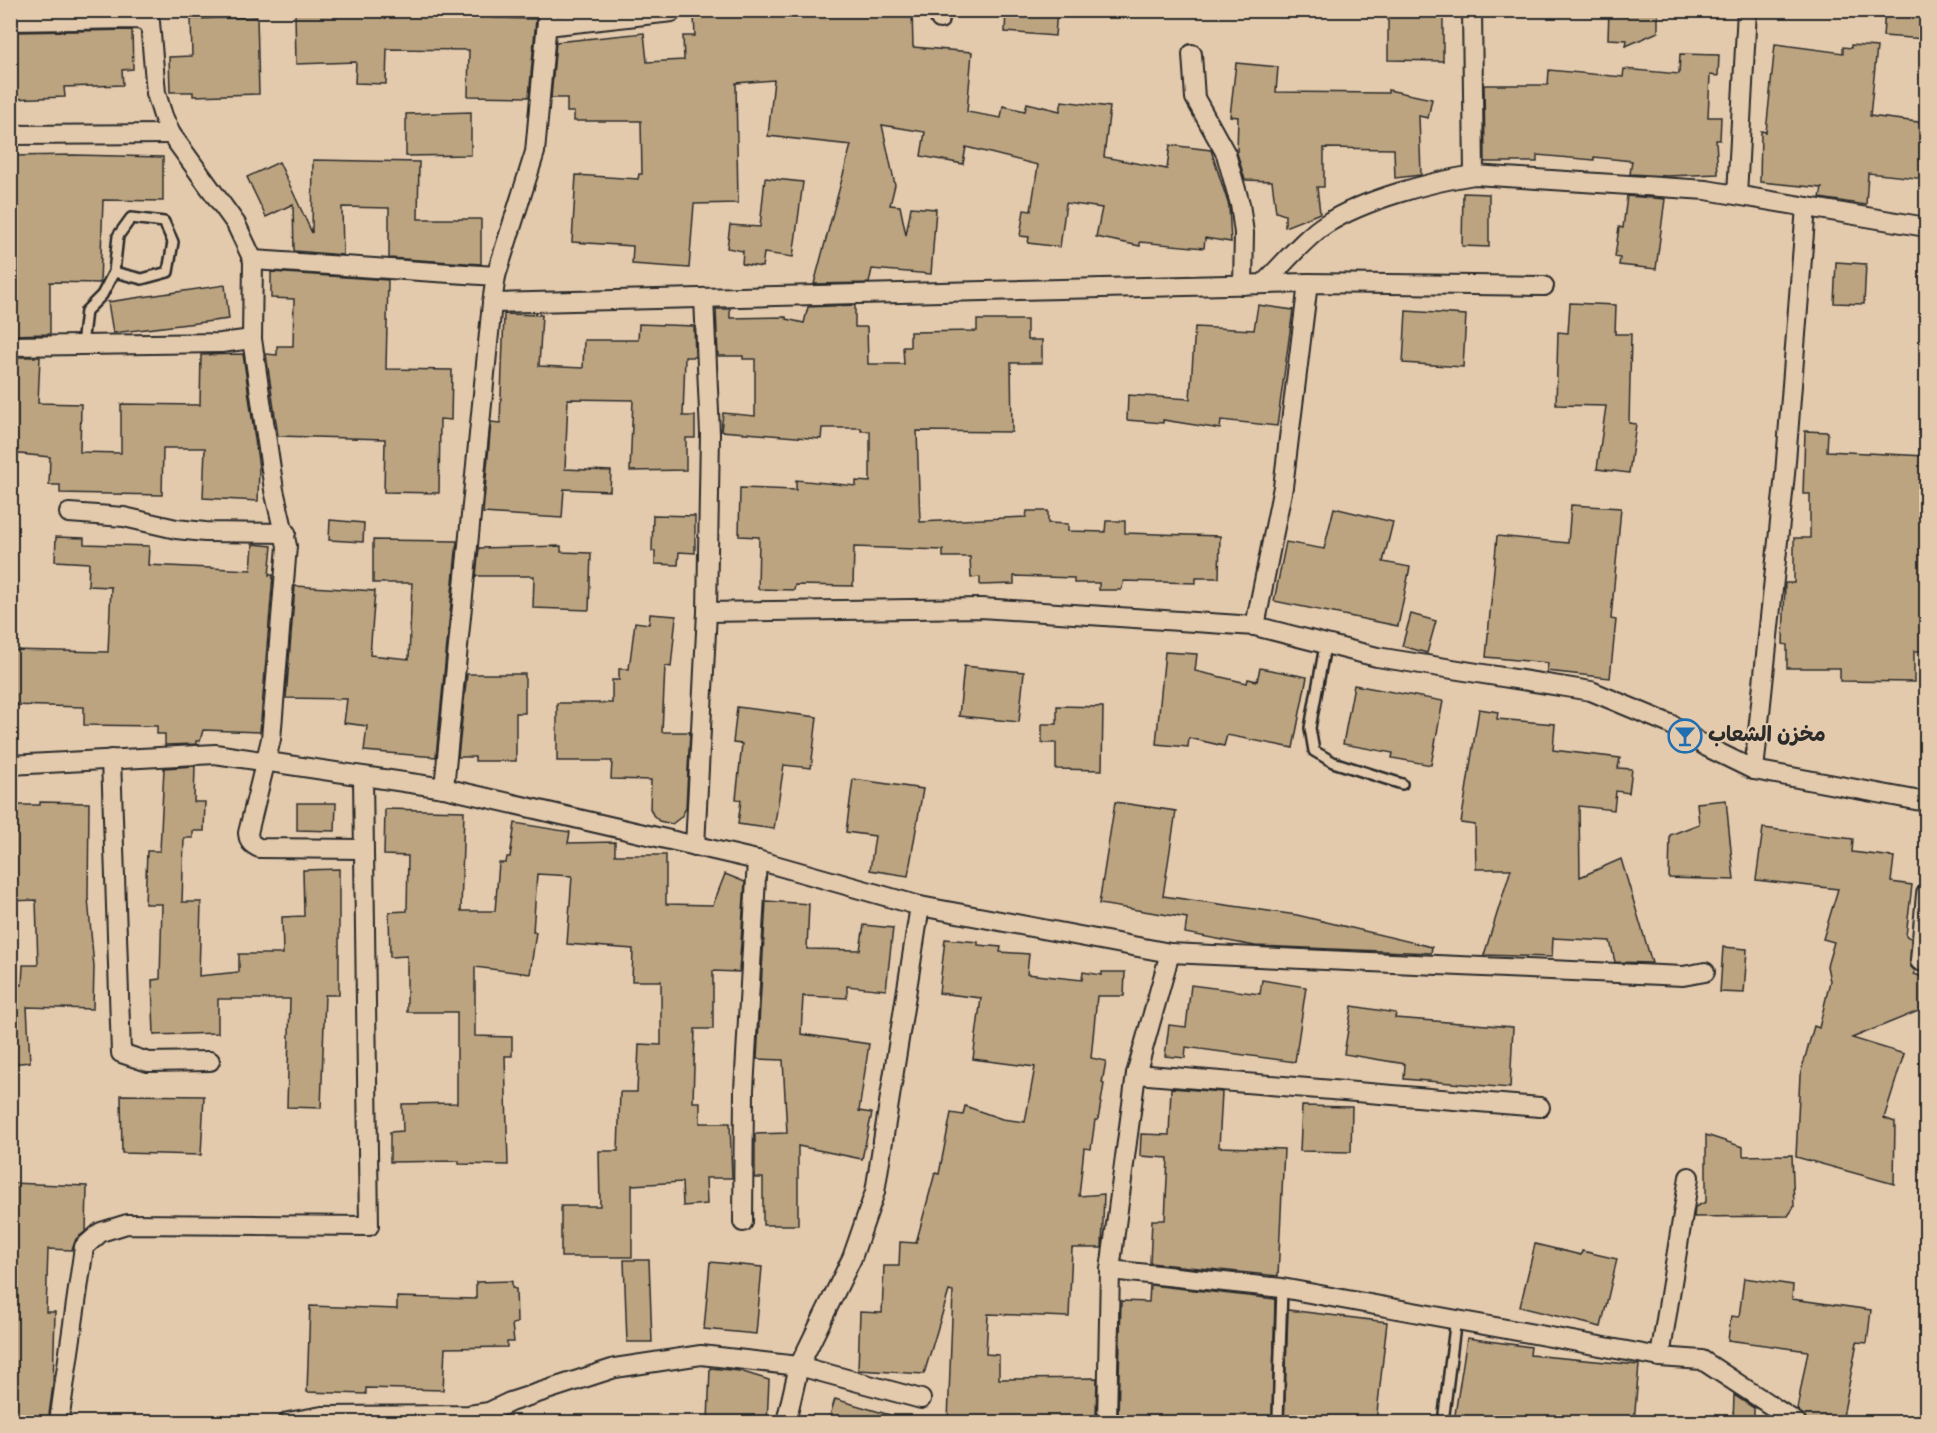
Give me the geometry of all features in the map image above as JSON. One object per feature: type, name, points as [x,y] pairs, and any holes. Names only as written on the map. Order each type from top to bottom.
[{"type":"street","points":[[1472,10],[1474,175]]},
{"type":"street","points":[[1737,195],[1747,10]]},
{"type":"street","points":[[444,788],[492,303],[496,276],[535,152],[548,18],[672,12]]},
{"type":"street","points":[[10,21],[137,19],[150,22],[156,93],[171,134],[236,224],[253,260],[252,339],[274,490],[286,533],[287,546],[271,739],[248,832],[251,844],[259,848],[362,849]]},
{"type":"street","points":[[1192,54],[1195,98],[1226,153],[1240,204],[1244,233],[1243,285]]},
{"type":"street","points":[[10,135],[171,134]]},
{"type":"street","points":[[1263,284],[1312,234],[1346,213],[1448,179],[1474,175],[1706,190],[1926,227]]},
{"type":"street","points":[[1754,770],[1768,654],[1785,474],[1806,207]]},
{"type":"street","points":[[253,260],[496,276]]},
{"type":"street","points":[[492,303],[1263,284],[1544,286]]},
{"type":"street","points":[[1255,626],[1282,487],[1308,284]]},
{"type":"street","points":[[695,846],[706,612],[710,434],[704,298]]},
{"type":"street","points":[[10,346],[221,343],[252,339]]},
{"type":"street","points":[[69,513],[124,517],[195,531],[286,533]]},
{"type":"street","points":[[706,612],[981,608],[1255,626],[1325,646],[1377,657],[1591,691],[1670,724],[1707,747],[1754,770],[1926,802]]},
{"type":"street","points":[[10,765],[215,754],[363,778],[444,788],[758,860],[920,906],[1170,953],[1683,976],[1705,972]]},
{"type":"street","points":[[111,759],[121,1053],[148,1062],[210,1061]]},
{"type":"street","points":[[59,1422],[84,1247],[101,1232],[127,1224],[369,1226],[362,849],[363,778]]},
{"type":"street","points":[[744,1222],[744,1090],[758,860]]},
{"type":"street","points":[[1920,961],[1926,894]]},
{"type":"street","points":[[786,1422],[799,1366],[852,1258],[875,1192],[920,906]]},
{"type":"street","points":[[1107,1422],[1110,1270],[1136,1074],[1170,953]]},
{"type":"street","points":[[1136,1074],[1540,1107]]},
{"type":"street","points":[[1660,1357],[1689,1177]]},
{"type":"street","points":[[1110,1270],[1282,1288],[1660,1357],[1702,1360],[1796,1422]]},
{"type":"street","points":[[288,1422],[321,1416],[469,1415],[489,1412],[510,1402],[615,1368],[677,1357],[721,1356],[799,1366],[921,1399]]},
{"type":"lane","points":[[82,345],[86,311],[102,295],[114,272],[118,236],[131,218],[164,222],[173,242],[168,272],[142,279],[114,272]]},
{"type":"lane","points":[[1325,646],[1310,728],[1314,751],[1332,762],[1402,784]]},
{"type":"lane","points":[[1278,1419],[1282,1288]]},
{"type":"lane","points":[[1443,1422],[1456,1318]]},
{"type":"building","points":[[369,10],[492,10],[492,18],[536,19],[529,97],[468,96],[469,50],[387,49],[386,84],[355,83],[356,62],[296,64],[295,13]]},
{"type":"building","points":[[741,10],[912,10],[913,47],[972,52],[967,112],[1001,118],[1003,106],[1025,111],[1027,103],[1060,111],[1062,101],[1110,107],[1104,157],[1167,169],[1170,145],[1211,150],[1229,206],[1231,242],[1205,238],[1204,248],[1140,242],[1140,246],[1096,237],[1102,208],[1066,203],[1060,247],[1028,243],[1029,237],[1020,236],[1024,210],[1031,211],[1038,165],[966,147],[963,164],[921,156],[925,132],[882,125],[895,185],[890,205],[900,206],[906,235],[911,207],[936,209],[931,274],[872,269],[869,283],[814,284],[851,145],[768,136],[774,80],[736,83],[738,203],[694,204],[689,268],[632,264],[633,246],[572,242],[576,175],[638,179],[639,174],[642,174],[641,121],[574,121],[574,112],[567,112],[567,98],[551,98],[556,42],[644,33],[647,62],[684,60],[683,36],[695,36],[694,16],[741,14]]},
{"type":"building","points":[[1006,10],[1057,10],[1055,36],[1005,32]]},
{"type":"building","points":[[1388,10],[1443,10],[1443,61],[1388,60]]},
{"type":"building","points":[[1609,10],[1658,10],[1658,32],[1626,46],[1627,40],[1608,39]]},
{"type":"building","points":[[1885,10],[1926,10],[1926,39],[1883,36]]},
{"type":"building","points":[[257,17],[259,94],[193,96],[193,92],[170,92],[169,57],[192,56],[191,19]]},
{"type":"building","points":[[132,30],[133,69],[122,70],[123,85],[64,87],[65,97],[10,99],[11,37],[14,37],[14,32]]},
{"type":"building","points":[[1775,44],[1843,53],[1843,47],[1851,48],[1851,45],[1877,47],[1870,116],[1926,123],[1926,179],[1868,173],[1866,205],[1820,198],[1822,188],[1760,182],[1761,131],[1766,132]]},
{"type":"building","points":[[1680,54],[1719,55],[1718,76],[1710,75],[1708,117],[1721,117],[1720,140],[1716,140],[1718,174],[1667,176],[1630,174],[1632,161],[1594,157],[1594,160],[1537,155],[1537,162],[1485,162],[1484,85],[1548,85],[1549,70],[1623,77],[1624,69],[1679,74]]},
{"type":"building","points":[[1236,63],[1278,67],[1276,92],[1388,93],[1388,90],[1432,99],[1428,118],[1419,116],[1421,175],[1395,178],[1394,149],[1324,148],[1324,187],[1317,187],[1320,213],[1285,227],[1285,215],[1276,212],[1272,181],[1245,180],[1237,153],[1238,117],[1230,116]]},
{"type":"building","points":[[471,112],[471,155],[406,156],[406,114]]},
{"type":"building","points":[[10,156],[163,157],[163,201],[103,200],[100,283],[50,282],[50,334],[11,335]]},
{"type":"building","points":[[313,160],[419,162],[418,219],[481,219],[481,264],[389,258],[389,208],[342,207],[343,255],[294,251],[293,204],[266,217],[247,177],[279,162],[312,233]]},
{"type":"building","points":[[765,178],[803,182],[793,257],[764,253],[762,267],[742,264],[743,251],[727,248],[730,225],[760,227]]},
{"type":"building","points":[[1463,193],[1489,194],[1489,247],[1462,246]]},
{"type":"building","points":[[1627,196],[1665,199],[1656,269],[1619,265],[1620,258],[1615,257],[1619,227],[1623,228]]},
{"type":"building","points":[[1836,262],[1866,264],[1864,304],[1834,303]]},
{"type":"building","points":[[271,272],[388,280],[386,369],[452,370],[451,420],[440,419],[439,493],[384,492],[385,439],[278,436],[266,354],[277,355],[277,346],[293,346],[294,299],[271,298]]},
{"type":"building","points":[[225,285],[229,319],[113,333],[108,302]]},
{"type":"building","points":[[1570,303],[1616,305],[1615,334],[1631,334],[1629,423],[1636,424],[1629,473],[1597,469],[1606,406],[1556,405],[1558,332],[1568,333]]},
{"type":"building","points":[[855,305],[855,327],[867,327],[868,364],[904,364],[903,347],[910,347],[910,332],[977,331],[977,320],[1027,320],[1027,340],[1042,340],[1042,363],[1011,363],[1012,432],[917,431],[920,522],[1026,517],[1027,511],[1048,511],[1048,523],[1068,524],[1068,531],[1105,532],[1106,521],[1125,521],[1125,533],[1220,536],[1219,578],[1196,578],[1196,583],[1124,581],[1121,590],[1099,590],[1099,583],[1074,583],[1074,578],[1014,576],[1014,584],[980,585],[980,577],[971,578],[970,557],[943,557],[943,550],[854,547],[853,586],[795,585],[794,590],[758,589],[759,537],[739,536],[740,488],[796,490],[796,480],[856,486],[856,481],[870,482],[870,431],[861,431],[861,428],[822,428],[821,439],[721,431],[723,413],[755,416],[755,359],[743,359],[743,356],[718,356],[716,309],[730,309],[730,318],[786,317],[786,319],[804,323],[808,307]]},
{"type":"building","points":[[1258,305],[1293,310],[1277,426],[1221,420],[1220,429],[1163,420],[1163,423],[1127,420],[1128,395],[1190,399],[1195,327],[1254,330]]},
{"type":"building","points":[[1406,311],[1466,315],[1463,367],[1403,363]]},
{"type":"building","points":[[504,314],[542,315],[539,366],[583,368],[584,340],[638,340],[639,324],[694,326],[695,357],[685,357],[683,416],[695,416],[695,438],[686,438],[686,470],[630,471],[633,400],[568,399],[565,469],[611,471],[610,491],[564,489],[562,518],[483,513],[491,422],[500,423]]},
{"type":"building","points":[[243,354],[259,468],[258,501],[203,498],[205,448],[163,448],[162,495],[60,493],[60,485],[49,485],[50,457],[10,453],[11,357],[40,357],[38,403],[81,404],[80,452],[121,453],[121,404],[200,405],[201,355]]},
{"type":"building","points":[[1805,431],[1828,432],[1827,451],[1926,456],[1926,651],[1914,651],[1914,682],[1840,681],[1840,668],[1787,668],[1787,645],[1783,644],[1785,583],[1794,583],[1794,538],[1810,538],[1810,494],[1803,494]]},
{"type":"building","points":[[1571,505],[1621,508],[1611,619],[1616,620],[1610,678],[1547,671],[1548,663],[1486,657],[1497,536],[1568,543]]},
{"type":"building","points":[[1334,508],[1393,522],[1383,562],[1410,567],[1398,626],[1274,601],[1286,542],[1324,549]]},
{"type":"building","points":[[653,515],[695,516],[695,553],[679,552],[678,565],[655,564],[655,551],[652,551]]},
{"type":"building","points":[[330,520],[364,523],[363,542],[329,540]]},
{"type":"building","points":[[56,537],[84,538],[84,544],[149,546],[148,565],[251,570],[253,544],[272,546],[269,575],[273,575],[260,732],[203,730],[200,741],[196,741],[196,744],[165,745],[165,734],[157,734],[157,726],[84,725],[84,707],[10,705],[10,650],[108,652],[111,587],[88,586],[89,563],[55,561]]},
{"type":"building","points":[[373,540],[457,541],[436,757],[364,751],[367,726],[344,723],[347,699],[286,698],[295,586],[375,591],[370,655],[409,659],[412,583],[373,583]]},
{"type":"building","points":[[561,546],[561,552],[591,553],[589,610],[533,608],[534,576],[476,576],[479,548]]},
{"type":"building","points":[[650,614],[676,616],[671,667],[665,666],[662,732],[690,732],[686,808],[681,817],[672,824],[659,821],[653,815],[650,808],[651,780],[611,779],[612,761],[557,761],[557,703],[612,703],[612,680],[619,680],[619,669],[629,669],[635,622],[649,624]]},
{"type":"building","points":[[1411,614],[1436,621],[1427,653],[1402,646]]},
{"type":"building","points":[[1165,652],[1197,654],[1195,671],[1247,683],[1248,679],[1257,681],[1260,668],[1307,677],[1293,748],[1227,735],[1224,746],[1189,738],[1188,747],[1156,744]]},
{"type":"building","points":[[964,666],[1024,672],[1019,722],[959,716]]},
{"type":"building","points":[[467,674],[525,674],[525,713],[516,713],[516,761],[475,761],[475,757],[458,757]]},
{"type":"building","points":[[1354,685],[1443,701],[1431,765],[1392,758],[1393,753],[1343,744]]},
{"type":"building","points":[[1057,706],[1103,707],[1102,770],[1056,769],[1056,743],[1042,743],[1042,724],[1057,724]]},
{"type":"building","points":[[737,707],[817,717],[811,768],[784,765],[774,829],[738,824],[741,800],[736,799],[742,744],[733,743]]},
{"type":"building","points":[[1479,709],[1498,712],[1497,719],[1555,724],[1553,750],[1620,758],[1618,768],[1632,769],[1629,793],[1616,791],[1614,810],[1579,806],[1580,877],[1621,859],[1652,963],[1615,962],[1610,941],[1553,938],[1552,957],[1484,955],[1511,869],[1476,869],[1475,825],[1461,823]]},
{"type":"building","points":[[195,766],[194,802],[205,802],[204,831],[193,831],[193,838],[184,838],[182,902],[201,902],[199,976],[239,972],[239,954],[283,954],[282,917],[304,916],[303,870],[339,869],[339,995],[325,995],[321,1108],[287,1107],[290,999],[218,999],[218,1033],[154,1035],[152,980],[160,979],[162,904],[145,904],[147,851],[160,851],[164,768]]},
{"type":"building","points":[[853,779],[923,789],[908,876],[870,870],[875,836],[846,832]]},
{"type":"building","points":[[1726,800],[1734,880],[1669,878],[1670,835],[1699,824],[1697,803]]},
{"type":"building","points":[[40,802],[89,803],[88,898],[94,967],[93,1009],[27,1007],[30,1062],[10,1064],[10,985],[22,985],[23,965],[38,965],[36,900],[10,901],[10,805],[40,805]]},
{"type":"building","points":[[1115,802],[1176,811],[1163,896],[1297,915],[1432,947],[1431,953],[1255,946],[1185,933],[1187,918],[1099,904]]},
{"type":"building","points":[[297,803],[336,803],[335,831],[297,830]]},
{"type":"building","points":[[385,809],[464,811],[461,911],[495,911],[499,863],[506,863],[507,857],[510,857],[515,823],[570,832],[568,843],[615,842],[615,855],[666,855],[666,904],[713,905],[725,874],[745,882],[739,972],[713,971],[713,1029],[695,1029],[693,1102],[700,1102],[700,1123],[730,1123],[732,1178],[706,1178],[707,1204],[683,1206],[682,1182],[632,1185],[632,1257],[561,1257],[561,1206],[600,1206],[599,1151],[618,1151],[620,1092],[637,1092],[639,1044],[661,1045],[661,981],[632,981],[633,949],[567,944],[572,876],[537,874],[533,932],[536,932],[530,974],[475,967],[475,1036],[512,1037],[512,1056],[505,1056],[508,1165],[459,1164],[459,1161],[390,1162],[390,1132],[403,1131],[402,1104],[457,1103],[457,1012],[407,1012],[407,956],[390,957],[389,912],[407,911],[408,856],[384,855]]},
{"type":"building","points":[[1763,828],[1853,839],[1852,852],[1894,857],[1891,882],[1912,885],[1906,936],[1911,938],[1910,966],[1915,971],[1914,974],[1926,978],[1926,990],[1921,1010],[1852,1038],[1904,1054],[1884,1118],[1895,1122],[1894,1184],[1796,1157],[1800,1075],[1814,1026],[1819,1028],[1830,981],[1827,966],[1834,942],[1823,939],[1838,889],[1756,880]]},
{"type":"building","points":[[766,901],[809,904],[807,949],[860,950],[864,925],[893,928],[886,990],[847,986],[847,998],[803,996],[801,1034],[869,1044],[859,1111],[872,1113],[862,1159],[798,1146],[798,1225],[763,1225],[763,1178],[755,1178],[755,1134],[787,1133],[783,1060],[757,1059]]},
{"type":"building","points":[[945,939],[1001,947],[1000,952],[1029,954],[1027,974],[1082,980],[1083,972],[1102,975],[1102,972],[1125,972],[1124,996],[1097,996],[1091,1058],[1106,1061],[1102,1083],[1104,1084],[1091,1149],[1084,1148],[1079,1196],[1104,1194],[1102,1248],[1072,1248],[1069,1317],[988,1314],[986,1354],[999,1355],[999,1379],[1097,1378],[1096,1416],[1088,1416],[1088,1422],[948,1421],[953,1292],[949,1291],[924,1374],[858,1370],[860,1312],[882,1313],[884,1266],[899,1266],[900,1242],[916,1243],[935,1173],[939,1174],[951,1113],[963,1115],[965,1106],[1002,1119],[1025,1122],[1035,1067],[973,1059],[981,998],[939,993]]},
{"type":"building","points":[[1723,947],[1747,949],[1744,993],[1720,992]]},
{"type":"building","points":[[1262,980],[1306,987],[1295,1062],[1186,1047],[1185,1058],[1165,1056],[1169,1025],[1186,1027],[1191,985],[1260,994]]},
{"type":"building","points":[[1352,1006],[1396,1013],[1395,1018],[1513,1027],[1510,1088],[1404,1079],[1405,1064],[1344,1054]]},
{"type":"building","points":[[1171,1088],[1222,1092],[1219,1147],[1284,1149],[1278,1276],[1150,1263],[1152,1220],[1165,1220],[1168,1158],[1140,1156],[1141,1134],[1169,1135]]},
{"type":"building","points":[[121,1095],[204,1096],[201,1155],[122,1153]]},
{"type":"building","points":[[1302,1106],[1352,1107],[1351,1152],[1300,1151]]},
{"type":"building","points":[[1706,1135],[1743,1147],[1743,1156],[1792,1155],[1794,1207],[1788,1216],[1694,1217],[1695,1207],[1706,1202]]},
{"type":"building","points":[[10,1183],[87,1186],[86,1231],[76,1239],[72,1250],[48,1249],[46,1312],[55,1312],[53,1385],[48,1422],[10,1422]]},
{"type":"building","points":[[1535,1244],[1581,1255],[1582,1251],[1617,1259],[1601,1327],[1520,1307]]},
{"type":"building","points":[[624,1260],[649,1260],[652,1342],[627,1342]]},
{"type":"building","points":[[710,1262],[762,1267],[756,1334],[704,1329]]},
{"type":"building","points":[[1744,1278],[1793,1285],[1792,1299],[1871,1310],[1867,1343],[1857,1342],[1842,1422],[1807,1421],[1797,1409],[1808,1351],[1728,1340],[1731,1316],[1739,1317]]},
{"type":"building","points":[[512,1281],[512,1288],[516,1289],[517,1323],[512,1324],[514,1342],[507,1342],[507,1347],[445,1348],[443,1390],[366,1388],[366,1394],[307,1392],[310,1306],[397,1309],[397,1297],[476,1299],[476,1282]]},
{"type":"building","points":[[1150,1285],[1275,1299],[1272,1422],[1118,1417],[1121,1301],[1149,1302]]},
{"type":"building","points":[[1288,1310],[1387,1322],[1376,1422],[1284,1422]]},
{"type":"building","points":[[1467,1338],[1531,1347],[1530,1355],[1639,1365],[1634,1422],[1454,1421]]},
{"type":"building","points":[[710,1368],[740,1371],[769,1380],[767,1422],[708,1422]]},
{"type":"building","points":[[1734,1395],[1754,1408],[1754,1422],[1733,1422]]},
{"type":"building","points":[[835,1399],[897,1417],[896,1422],[828,1422]]},
{"type":"place","name":"مخزن الشعاب","points":[[1685,736]]}]
